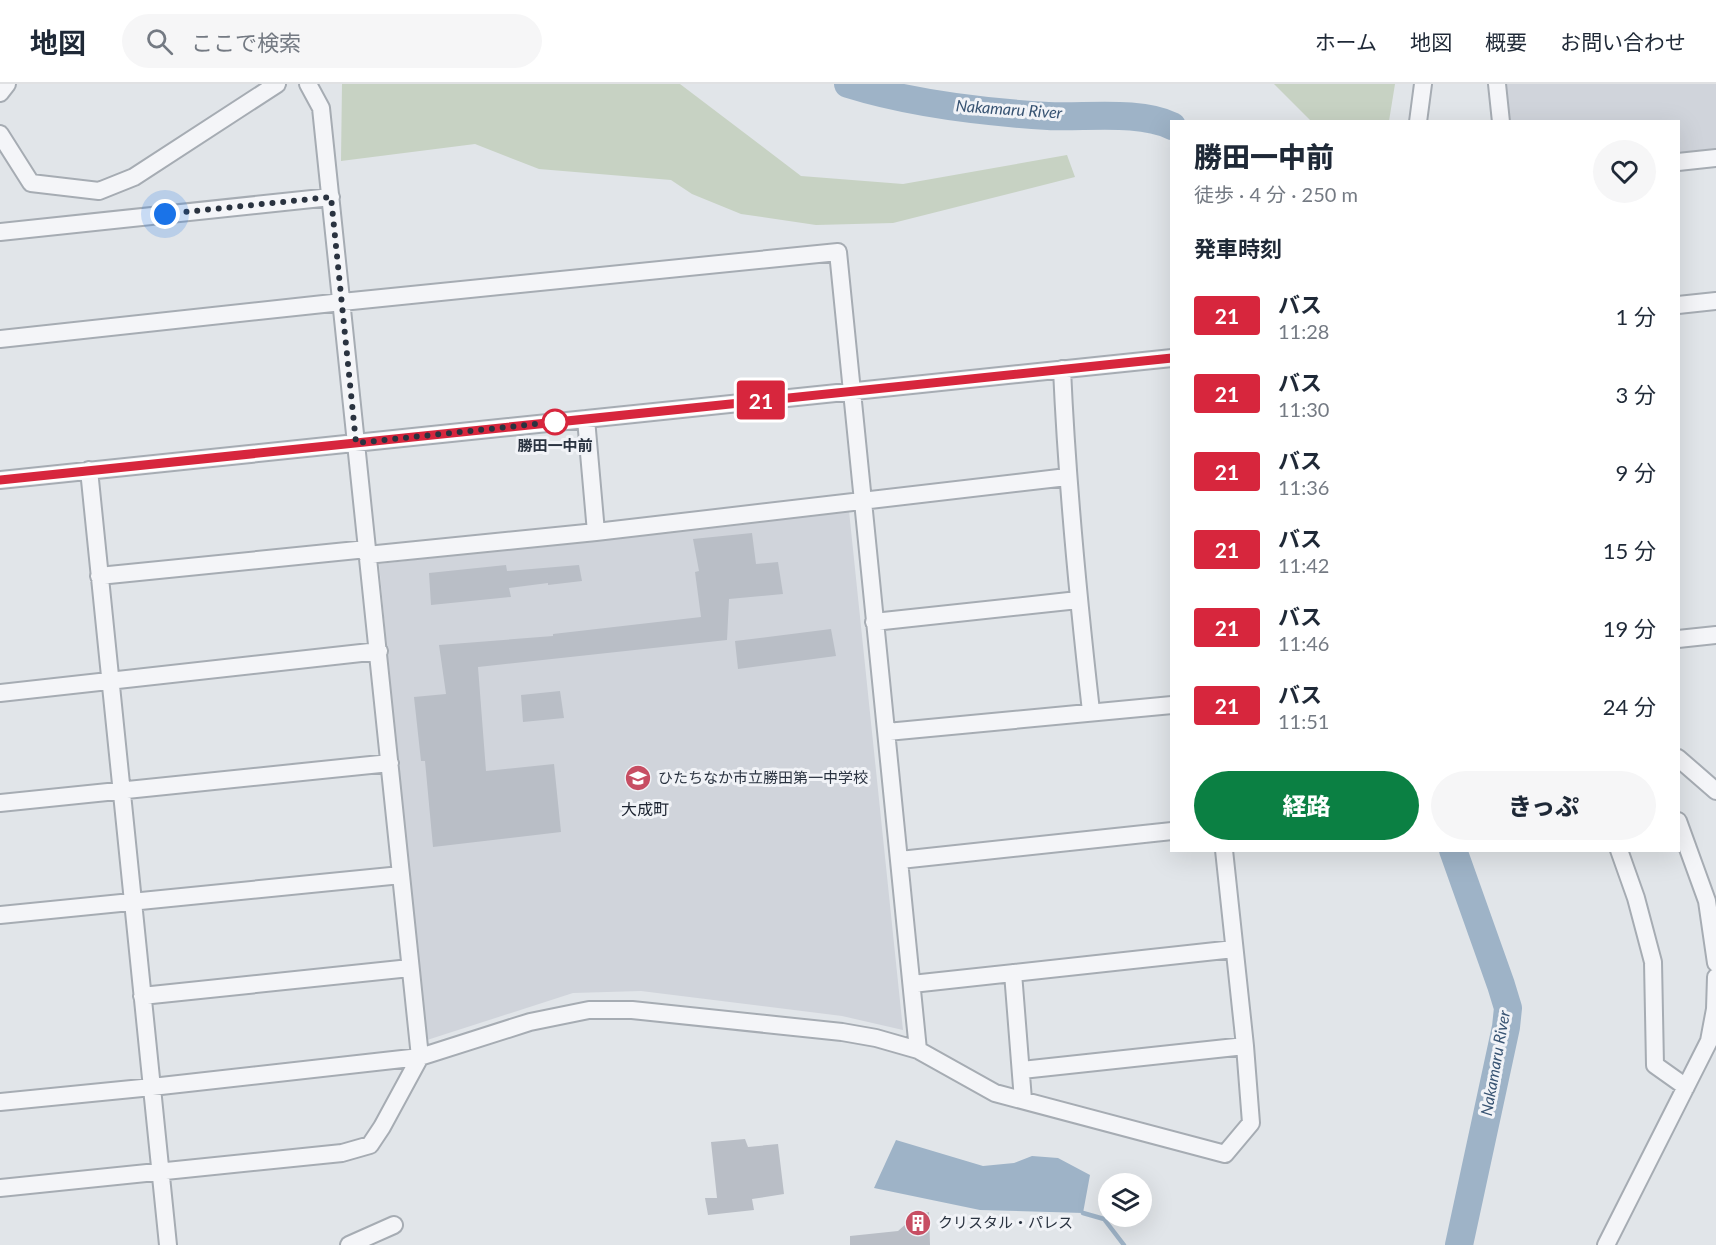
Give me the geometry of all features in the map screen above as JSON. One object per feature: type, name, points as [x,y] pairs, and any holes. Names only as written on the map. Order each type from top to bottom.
[{"type":"street","points":[[0,93],[7,84]]},
{"type":"street","points":[[0,134],[31,183],[99,191],[134,177],[277,84]]},
{"type":"street","points":[[0,1188],[342,1153],[370,1145],[420,1057],[321,108],[308,84]]},
{"type":"street","points":[[1418,120],[1423,84]]},
{"type":"street","points":[[1497,84],[1501,120]]},
{"type":"street","points":[[1680,162],[1716,158]]},
{"type":"street","points":[[0,232],[331,197]]},
{"type":"street","points":[[0,339],[838,252],[918,1050]]},
{"type":"street","points":[[1680,305],[1716,301]]},
{"type":"street","points":[[0,480],[1170,358]]},
{"type":"street","points":[[1062,369],[1067,477],[1091,711]]},
{"type":"street","points":[[586,419],[596,532]]},
{"type":"street","points":[[89,470],[168,1245]]},
{"type":"street","points":[[99,576],[596,532],[1067,477]]},
{"type":"street","points":[[874,621],[1078,600]]},
{"type":"street","points":[[1680,639],[1716,634]]},
{"type":"street","points":[[0,693],[379,651]]},
{"type":"street","points":[[887,732],[1170,705]]},
{"type":"street","points":[[1680,760],[1716,791]]},
{"type":"street","points":[[0,803],[390,763]]},
{"type":"street","points":[[1680,827],[1707,901],[1714,932],[1716,963]]},
{"type":"street","points":[[900,860],[1170,831]]},
{"type":"street","points":[[0,1102],[420,1057],[530,1022],[590,1010],[632,1010],[842,1032],[876,1038],[918,1050],[996,1093],[1225,1154],[1251,1123],[1224,852]]},
{"type":"street","points":[[1620,852],[1653,962],[1655,1065],[1686,1087]]},
{"type":"street","points":[[0,915],[402,875]]},
{"type":"street","points":[[912,984],[1234,949]]},
{"type":"street","points":[[142,996],[410,968]]},
{"type":"street","points":[[1013,973],[1023,1100]]},
{"type":"street","points":[[1606,1245],[1709,1041],[1715,1009],[1716,977]]},
{"type":"street","points":[[1022,1070],[1245,1046]]},
{"type":"street","points":[[349,1245],[394,1225]]},
{"type":"shaded area","points":[[1506,84],[1716,84],[1716,148],[1680,153],[1680,120],[1510,120]]},
{"type":"shaded area","name":"ひたちなか市立勝田第一中学校","points":[[849,511],[903,1030],[842,1016],[641,991],[573,993],[424,1041],[379,564]]},
{"type":"green space","points":[[342,84],[680,84],[801,176],[903,184],[1067,155],[1075,177],[893,223],[816,225],[741,214],[692,194],[671,180],[539,169],[475,144],[341,161]]},
{"type":"green space","points":[[1274,84],[1395,84],[1389,120],[1310,120]]},
{"type":"water","points":[[896,1140],[983,1166],[1014,1163],[1032,1156],[1058,1158],[1090,1175],[1083,1213],[980,1210],[874,1188]]},
{"type":"building","points":[[752,533],[756,564],[778,562],[783,594],[729,599],[727,640],[478,667],[486,771],[554,764],[561,832],[433,847],[425,761],[421,761],[414,697],[446,694],[439,645],[553,636],[553,634],[701,617],[695,572],[699,571],[693,539]]},
{"type":"building","points":[[506,565],[507,571],[579,565],[582,581],[509,588],[511,597],[431,605],[429,573]]},
{"type":"building","points":[[831,629],[836,656],[738,669],[735,641]]},
{"type":"building","points":[[560,691],[564,718],[523,722],[521,695]]},
{"type":"building","points":[[745,1139],[748,1147],[778,1144],[784,1194],[752,1199],[754,1210],[708,1215],[705,1198],[717,1198],[711,1142]]},
{"type":"building","name":"クリスタル・パレス","points":[[929,1212],[930,1245],[850,1245],[850,1236],[898,1231],[915,1216]]},
{"type":"waterway","name":"Nakamaru River","points":[[848,84],[897,97],[973,109],[1048,116],[1128,116],[1170,125]]},
{"type":"waterway","name":"Nakamaru River","points":[[1454,852],[1508,1008],[1506,1027],[1459,1245]]},
{"type":"waterway","points":[[1083,1213],[1104,1219],[1124,1245]]},
{"type":"bus line","name":"21","points":[[0,480],[1170,358]]},
{"type":"place","name":"勝田一中前","points":[[555,422]]},
{"type":"place","name":"ひたちなか市立勝田第一中学校","points":[[638,778]]},
{"type":"place","name":"クリスタル・パレス","points":[[918,1223]]},
{"type":"district","name":"大成町","points":[[645,809]]},
{"type":"route","points":[[165,214],[331,197],[356,443],[555,422]]}]
